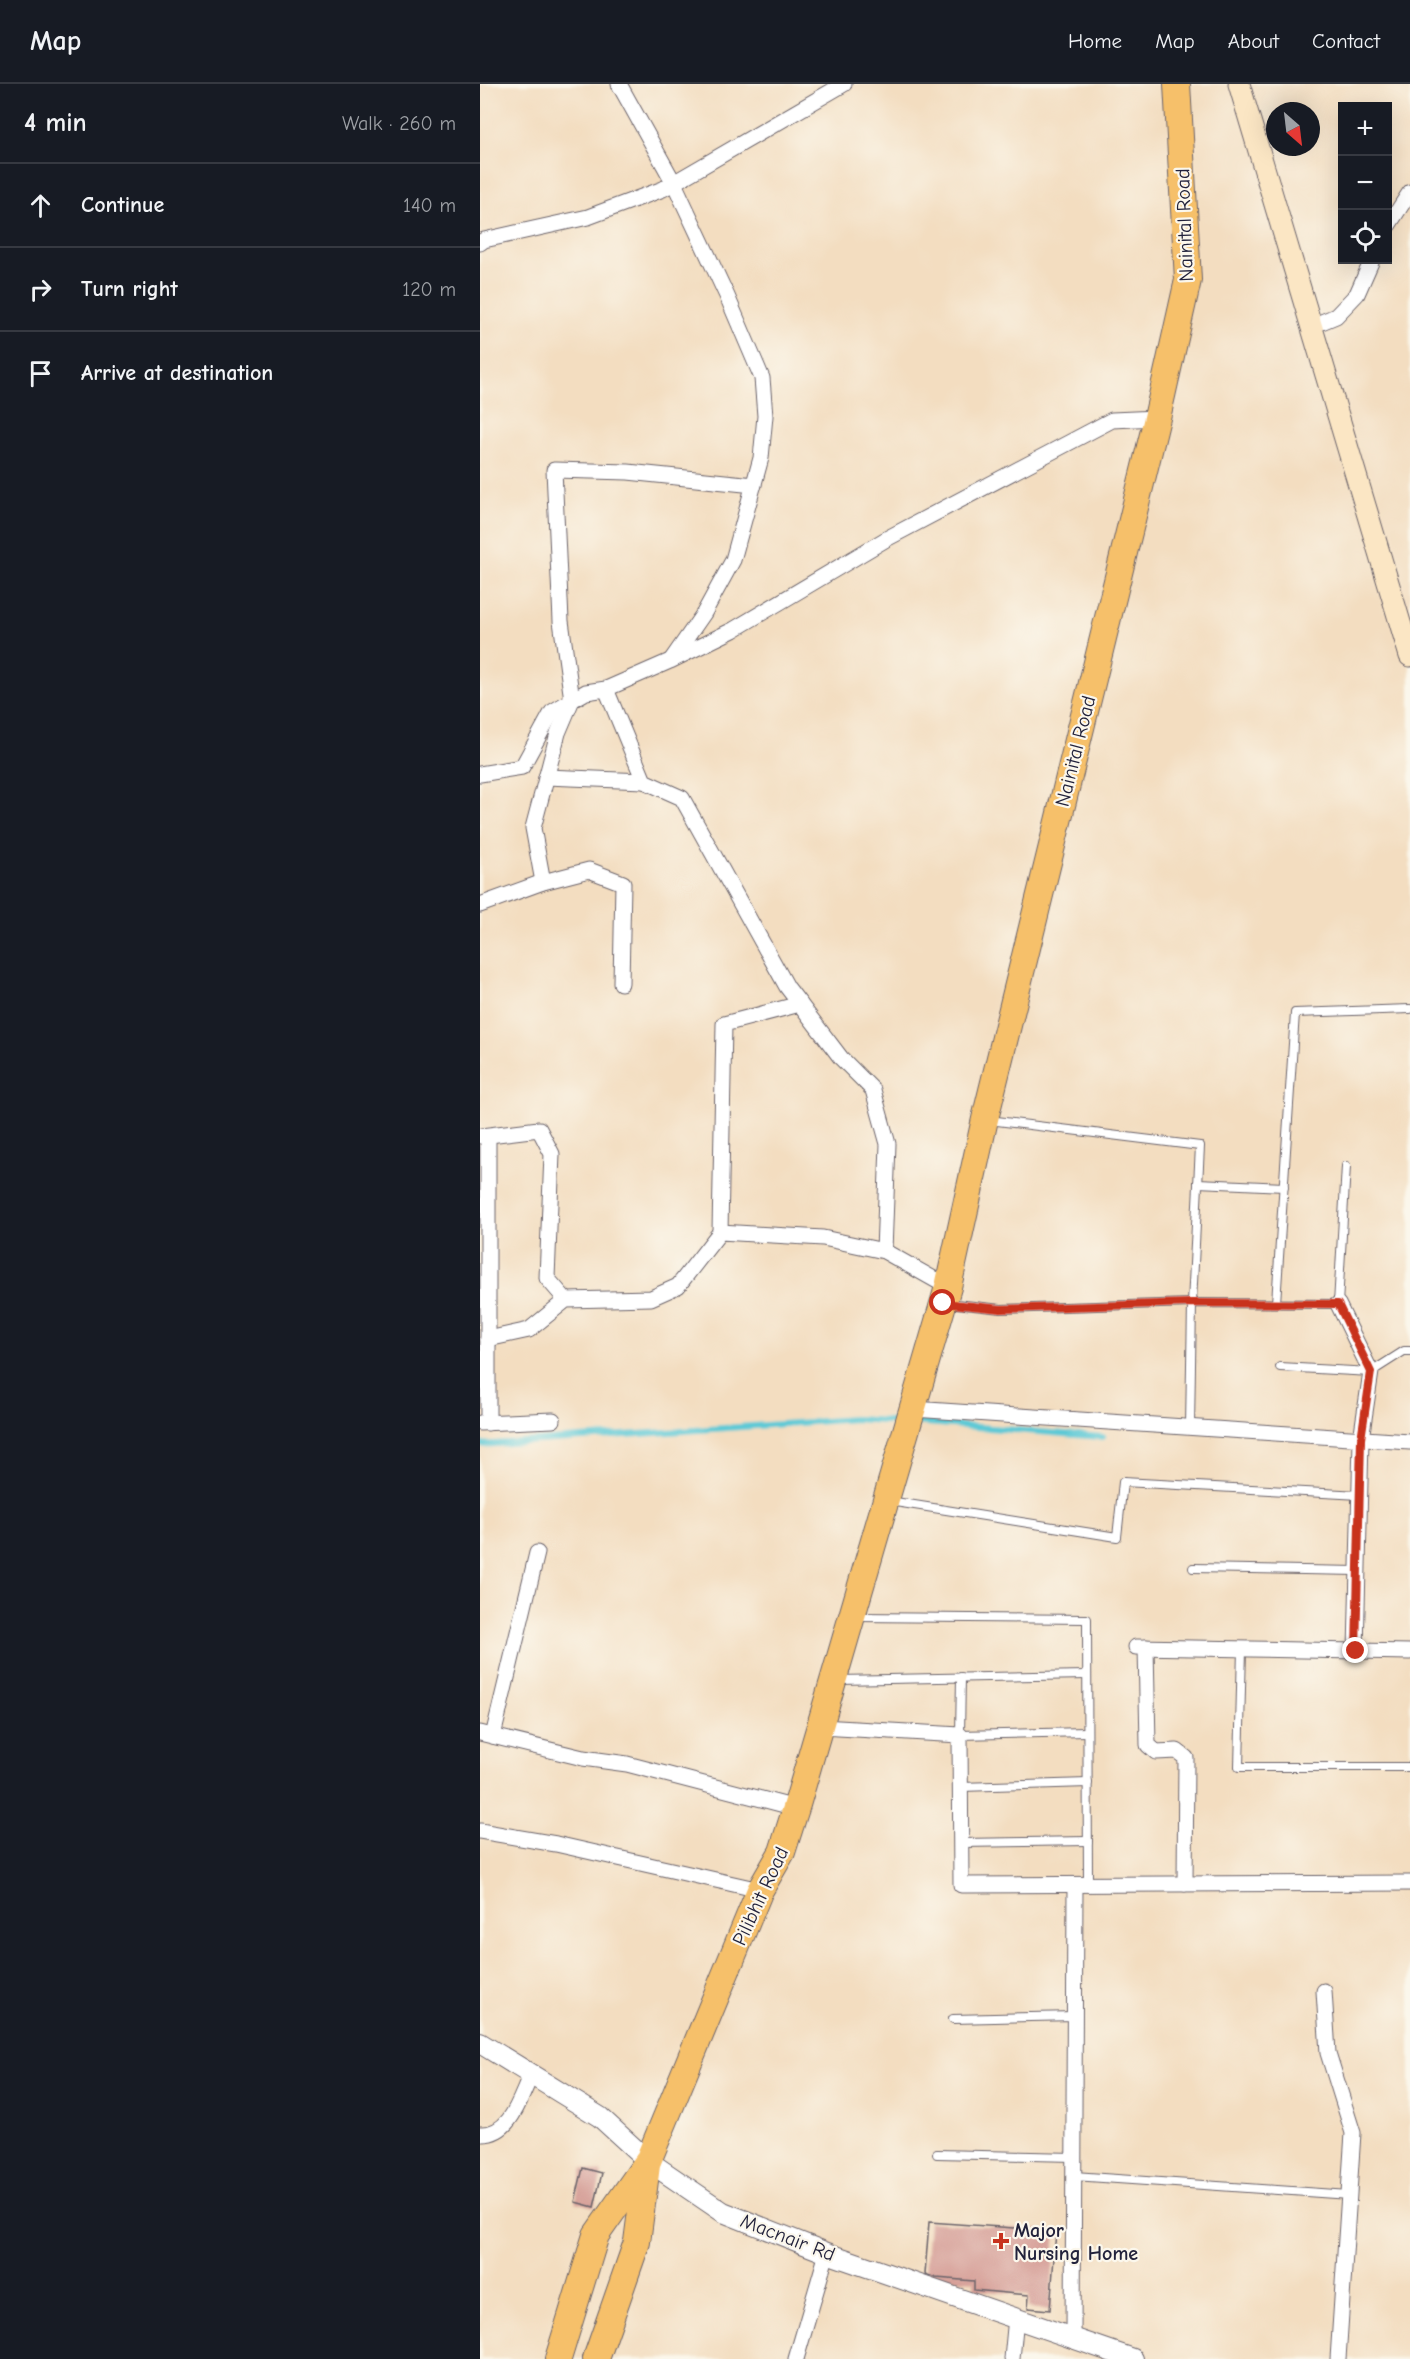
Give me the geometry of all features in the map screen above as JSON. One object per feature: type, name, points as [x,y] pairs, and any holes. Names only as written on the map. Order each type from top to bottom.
[{"type":"highway","name":"Nainital Road","points":[[910,1417],[946,1295],[985,1119],[1157,418],[1188,280],[1178,84]]},
{"type":"highway","name":"Pilibhit Road","points":[[558,2359],[596,2235],[648,2161],[760,1890],[782,1852],[835,1680],[910,1417]]},
{"type":"highway","points":[[596,2359],[637,2242],[648,2161]]},
{"type":"main road","points":[[1239,84],[1410,656]]},
{"type":"street","points":[[620,84],[674,183],[727,296],[762,378],[765,416],[761,458],[733,560],[704,613],[670,662]]},
{"type":"street","points":[[480,243],[484,240],[588,217],[663,189],[844,84]]},
{"type":"street","points":[[1392,219],[1410,192]]},
{"type":"street","points":[[1312,326],[1336,316],[1358,294],[1370,264]]},
{"type":"street","points":[[480,774],[522,767],[552,712],[572,700],[586,693],[606,689],[670,662],[733,630],[888,538],[1112,420],[1157,418]]},
{"type":"street","points":[[543,882],[533,828],[558,733],[572,700],[561,621],[554,470],[628,472],[754,485]]},
{"type":"street","points":[[606,689],[644,781]]},
{"type":"street","points":[[546,777],[644,781],[682,798],[787,987],[841,1058],[873,1090],[888,1144],[884,1251]]},
{"type":"street","points":[[480,905],[543,882],[589,870],[623,883],[621,983]]},
{"type":"street","points":[[488,1339],[529,1330],[566,1300],[651,1298],[678,1286],[720,1232],[723,1024],[800,1004]]},
{"type":"street","points":[[553,1420],[484,1423],[488,1339],[484,1136],[539,1129],[552,1154],[547,1278],[566,1300]]},
{"type":"street","points":[[720,1232],[823,1238],[884,1251],[946,1295]]},
{"type":"street","points":[[1338,1304],[1371,1372],[1361,1439],[1356,1651]]},
{"type":"street","points":[[910,1417],[1190,1428],[1410,1442]]},
{"type":"street","points":[[537,1553],[487,1735],[583,1758],[627,1764],[796,1808]]},
{"type":"street","points":[[1185,1884],[1186,1758],[1177,1751],[1156,1752],[1149,1745],[1141,1647],[1410,1652]]},
{"type":"street","points":[[821,1727],[960,1735],[961,1886],[1410,1883]]},
{"type":"street","points":[[480,1831],[556,1844],[760,1890]]},
{"type":"street","points":[[1073,2338],[1075,2016],[1082,1885]]},
{"type":"street","points":[[1324,1991],[1328,2053],[1353,2133],[1338,2359]]},
{"type":"street","name":"Macnair Rd","points":[[480,2043],[600,2117],[648,2161],[723,2212],[827,2253],[1133,2359]]},
{"type":"street","points":[[480,2134],[492,2135],[507,2125],[531,2075]]},
{"type":"street","points":[[796,2359],[827,2253]]},
{"type":"street","points":[[1012,2359],[1016,2317]]},
{"type":"lane","points":[[1276,1304],[1295,1013],[1410,1009]]},
{"type":"lane","points":[[985,1119],[1200,1146],[1192,1303],[1190,1428]]},
{"type":"lane","points":[[946,1295],[1001,1309],[1192,1303],[1338,1304],[1346,1166]]},
{"type":"lane","points":[[1198,1183],[1284,1187]]},
{"type":"lane","points":[[1280,1367],[1371,1372],[1404,1351],[1410,1351]]},
{"type":"lane","points":[[886,1500],[1117,1537],[1123,1482],[1360,1495]]},
{"type":"lane","points":[[1192,1568],[1358,1571]]},
{"type":"lane","points":[[853,1617],[1087,1619],[1088,1841],[1082,1885]]},
{"type":"lane","points":[[1242,1649],[1239,1767],[1410,1767]]},
{"type":"lane","points":[[835,1680],[1088,1675]]},
{"type":"lane","points":[[961,1677],[960,1735],[1088,1732]]},
{"type":"lane","points":[[961,1786],[1088,1783]]},
{"type":"lane","points":[[961,1843],[1088,1841]]},
{"type":"lane","points":[[953,2019],[1075,2016]]},
{"type":"lane","points":[[937,2154],[1074,2157]]},
{"type":"lane","points":[[1074,2176],[1349,2195]]},
{"type":"building","points":[[583,2168],[602,2173],[594,2207],[575,2202]]},
{"type":"building","points":[[929,2222],[1056,2231],[1050,2310],[1028,2308],[1029,2295],[974,2290],[974,2281],[936,2278],[925,2274]]},
{"type":"waterway","points":[[480,1445],[855,1419],[901,1422]]},
{"type":"waterway","points":[[915,1422],[1102,1437]]},
{"type":"place","name":"Major Nursing Home","points":[[1001,2241]]},
{"type":"route","points":[[943,1303],[1001,1309],[1192,1303],[1338,1304],[1371,1372],[1361,1439],[1356,1651]]}]
